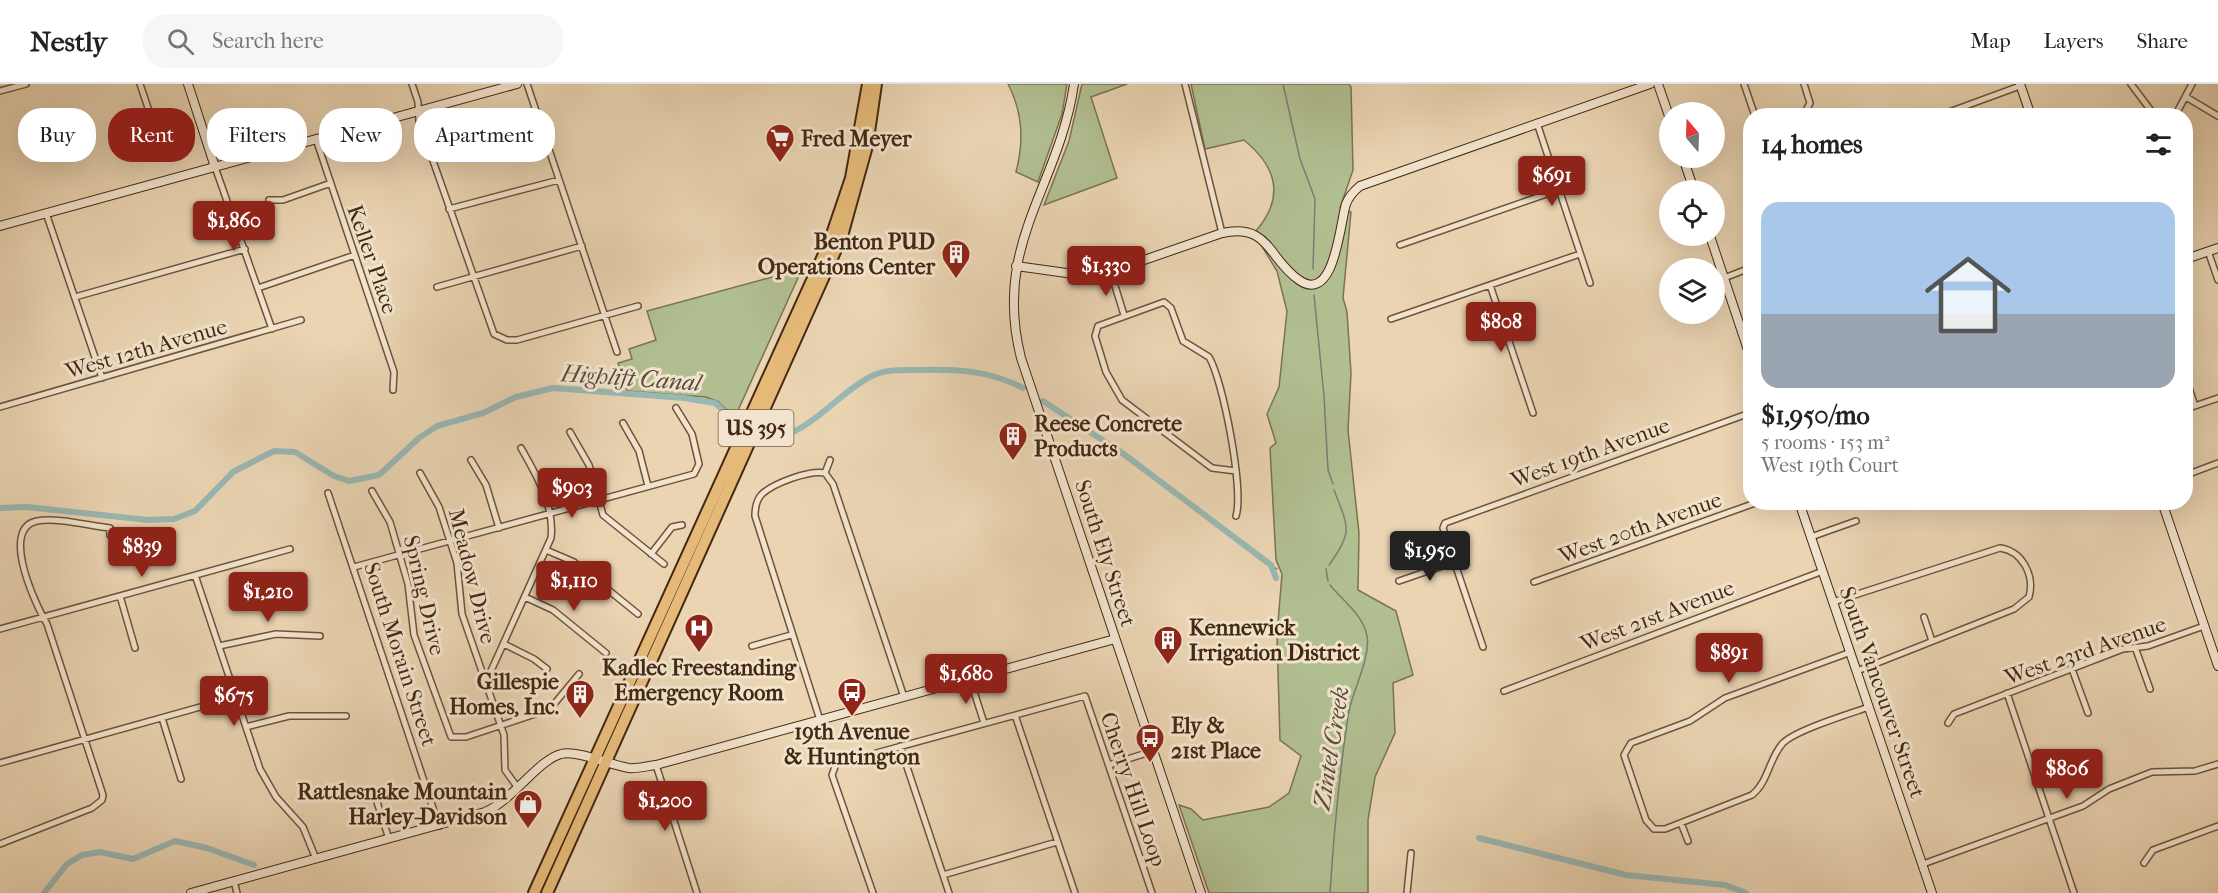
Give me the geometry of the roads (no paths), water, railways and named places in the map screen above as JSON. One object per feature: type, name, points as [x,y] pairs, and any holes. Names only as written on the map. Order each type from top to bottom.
[{"type":"highway","name":"US 395","points":[[534,893],[829,243],[850,178],[868,84]]},
{"type":"highway","name":"US 395","points":[[547,893],[842,236],[867,146],[876,84]]},
{"type":"street","points":[[0,91],[26,84]]},
{"type":"street","points":[[140,84],[148,108]]},
{"type":"street","points":[[188,84],[272,329]]},
{"type":"street","points":[[412,84],[418,108]]},
{"type":"street","points":[[430,108],[517,84]]},
{"type":"street","points":[[527,84],[617,352]]},
{"type":"street","name":"South Ely Street","points":[[1074,84],[1065,126],[1023,236],[1016,266],[1013,314],[1021,358],[1202,893]]},
{"type":"street","points":[[1185,84],[1222,232]]},
{"type":"street","points":[[1016,266],[1082,277],[1111,273],[1222,232],[1239,230],[1257,236],[1296,278],[1305,283],[1314,284],[1327,274],[1347,201],[1360,186],[1650,84]]},
{"type":"street","points":[[1658,84],[1664,102]]},
{"type":"street","points":[[1744,84],[1752,108]]},
{"type":"street","points":[[1804,84],[1810,103],[1809,108]]},
{"type":"street","points":[[2131,84],[2149,108]]},
{"type":"street","points":[[2180,108],[2192,84]]},
{"type":"street","points":[[1959,108],[2020,85],[2028,108]]},
{"type":"street","points":[[2186,97],[2218,117]]},
{"type":"street","points":[[0,226],[414,112]]},
{"type":"street","points":[[1537,123],[1590,283]]},
{"type":"street","name":"Keller Place","points":[[316,139],[394,372],[393,390]]},
{"type":"street","points":[[433,162],[490,330],[498,338],[517,340],[638,306]]},
{"type":"street","points":[[449,209],[559,180]]},
{"type":"street","points":[[268,200],[283,200],[331,183]]},
{"type":"street","points":[[1400,245],[1558,190]]},
{"type":"street","points":[[46,213],[102,378]]},
{"type":"street","points":[[437,287],[582,246]]},
{"type":"street","points":[[2193,256],[2218,248]]},
{"type":"street","points":[[75,297],[245,249]]},
{"type":"street","points":[[2208,251],[2218,280]]},
{"type":"street","points":[[1391,319],[1580,254]]},
{"type":"street","points":[[258,288],[355,255]]},
{"type":"street","points":[[1725,278],[1743,271]]},
{"type":"street","points":[[1111,273],[1124,315]]},
{"type":"street","points":[[1725,281],[1743,329]]},
{"type":"street","points":[[1490,285],[1533,412]]},
{"type":"street","points":[[1236,471],[1212,468],[1122,400],[1106,372],[1095,336],[1096,328],[1102,323],[1157,303],[1167,303],[1183,341],[1202,351],[1211,361],[1229,429],[1236,471],[1239,504],[1236,516]]},
{"type":"street","name":"West 12th Avenue","points":[[0,407],[301,320]]},
{"type":"street","points":[[2193,400],[2195,406],[2218,398]]},
{"type":"street","points":[[354,567],[694,474],[699,467],[692,434],[676,408]]},
{"type":"street","name":"West 19th Avenue","points":[[1454,562],[1443,525],[1743,416]]},
{"type":"street","points":[[622,423],[639,451],[648,486]]},
{"type":"street","points":[[570,432],[589,465],[603,515],[664,564]]},
{"type":"street","points":[[486,682],[546,550],[552,531],[539,480],[521,448]]},
{"type":"street","points":[[471,460],[486,485],[499,528]]},
{"type":"street","points":[[825,473],[830,460]]},
{"type":"street","points":[[2193,472],[2218,463]]},
{"type":"street","name":"Meadow Drive","points":[[420,473],[439,507],[457,563],[462,614],[501,725],[505,770],[519,789]]},
{"type":"street","points":[[820,720],[791,635],[755,516],[757,502],[765,492],[815,473],[825,473]]},
{"type":"street","points":[[825,473],[833,484],[904,697]]},
{"type":"street","name":"Spring Drive","points":[[372,491],[390,522],[410,590],[414,635],[451,737],[460,738],[550,709],[579,674]]},
{"type":"street","name":"South Morain Street","points":[[328,494],[439,826]]},
{"type":"street","name":"West 20th Avenue","points":[[1534,582],[1743,507]]},
{"type":"street","name":"South Vancouver Street","points":[[1802,510],[1932,893]]},
{"type":"street","points":[[2165,510],[2218,666]]},
{"type":"street","points":[[0,844],[92,808],[102,800],[103,789],[47,624],[38,611],[18,551],[17,537],[30,523],[42,520],[110,528],[110,535]]},
{"type":"street","points":[[1811,537],[1856,521]]},
{"type":"street","points":[[651,554],[672,527],[682,525]]},
{"type":"street","points":[[0,629],[290,549]]},
{"type":"street","points":[[1833,602],[1992,549],[2012,550],[2023,562],[2029,577],[2029,597],[2014,609],[1857,671]]},
{"type":"street","points":[[546,550],[574,562],[638,614]]},
{"type":"street","points":[[1399,581],[1454,562],[1483,647]]},
{"type":"street","name":"West 21st Avenue","points":[[1504,692],[1823,571]]},
{"type":"street","points":[[195,575],[265,781],[303,827],[316,859]]},
{"type":"street","points":[[120,596],[135,648]]},
{"type":"street","points":[[525,597],[553,610],[606,653]]},
{"type":"street","points":[[1924,617],[1932,641]]},
{"type":"street","name":"West 23rd Avenue","points":[[1948,723],[1954,714],[2123,649],[2148,646],[2204,627]]},
{"type":"street","points":[[219,646],[276,634],[320,636]]},
{"type":"street","points":[[752,646],[791,635]]},
{"type":"street","points":[[191,893],[439,826],[496,807],[559,754],[573,754],[631,768],[656,765],[1115,639]]},
{"type":"street","points":[[504,644],[534,658],[547,669]]},
{"type":"street","points":[[2135,647],[2150,689]]},
{"type":"street","points":[[1851,652],[1725,698],[1697,718],[1634,741],[1627,746],[1625,759],[1646,820],[1654,829],[1665,829],[1752,795],[1762,785],[1779,749],[1789,738],[1869,707]]},
{"type":"street","points":[[2072,669],[2088,712]]},
{"type":"street","points":[[970,679],[984,723]]},
{"type":"street","points":[[2007,693],[2074,893]]},
{"type":"street","name":"Cherry Hill Loop","points":[[873,893],[832,770],[836,764],[1084,696],[1152,893]]},
{"type":"street","points":[[0,763],[236,697]]},
{"type":"street","points":[[1016,715],[1075,893]]},
{"type":"street","points":[[246,727],[290,716],[346,716]]},
{"type":"street","points":[[162,718],[182,779]]},
{"type":"street","points":[[900,746],[949,893]]},
{"type":"street","points":[[1109,765],[1153,751]]},
{"type":"street","points":[[1923,864],[2083,806],[2115,786],[2152,772],[2195,771],[2218,764]]},
{"type":"street","points":[[656,765],[697,893]]},
{"type":"street","points":[[376,799],[389,839]]},
{"type":"street","points":[[281,815],[288,810]]},
{"type":"street","points":[[1681,822],[1688,841]]},
{"type":"street","points":[[2144,863],[2153,850],[2218,826]]},
{"type":"street","points":[[943,875],[1057,842]]},
{"type":"street","points":[[1407,893],[1411,853]]},
{"type":"street","points":[[234,881],[237,893]]},
{"type":"waterway","name":"Zintel Creek","points":[[1283,84],[1300,159],[1315,199],[1313,269]]},
{"type":"waterway","name":"Zintel Creek","points":[[1314,295],[1324,396],[1328,470],[1333,484]]},
{"type":"waterway","name":"Highlift Canal","points":[[768,437],[782,436],[795,431],[860,383],[888,371],[972,372],[997,377],[1023,388]]},
{"type":"waterway","name":"Highlift Canal","points":[[0,508],[27,507],[148,520],[174,519],[195,511],[233,472],[274,451],[295,452],[334,476],[349,481],[379,475],[419,438],[437,426],[483,413],[516,397],[553,388],[684,398],[715,403],[732,418]]},
{"type":"waterway","name":"Highlift Canal","points":[[1043,401],[1125,455],[1271,565],[1276,578]]},
{"type":"waterway","name":"Zintel Creek","points":[[1329,565],[1342,544],[1346,529],[1343,513],[1334,490]]},
{"type":"waterway","name":"Highlift Canal","points":[[1271,565],[1277,569]]},
{"type":"waterway","name":"Zintel Creek","points":[[1326,569],[1328,581]]},
{"type":"waterway","name":"Zintel Creek","points":[[1330,585],[1362,622],[1368,644],[1351,703],[1345,734],[1330,893]]},
{"type":"waterway","points":[[1479,838],[1626,875],[1725,885],[1746,893]]},
{"type":"waterway","points":[[44,893],[67,864],[82,855],[100,852],[133,859],[175,841],[207,848],[254,865]]},
{"type":"place","name":"Fred Meyer","points":[[780,164]]},
{"type":"place","name":"Benton PUD Operations Center","points":[[956,280]]},
{"type":"place","name":"Reese Concrete Products","points":[[1013,462]]},
{"type":"place","name":"Kadlec Freestanding Emergency Room","points":[[699,654]]},
{"type":"place","name":"Kennewick Irrigation District","points":[[1168,666]]},
{"type":"place","name":"19th Avenue & Huntington","points":[[852,718]]},
{"type":"place","name":"Gillespie Homes, Inc.","points":[[580,720]]},
{"type":"place","name":"Ely & 21st Place","points":[[1150,764]]},
{"type":"place","name":"Rattlesnake Mountain Harley-Davidson","points":[[528,830]]}]
